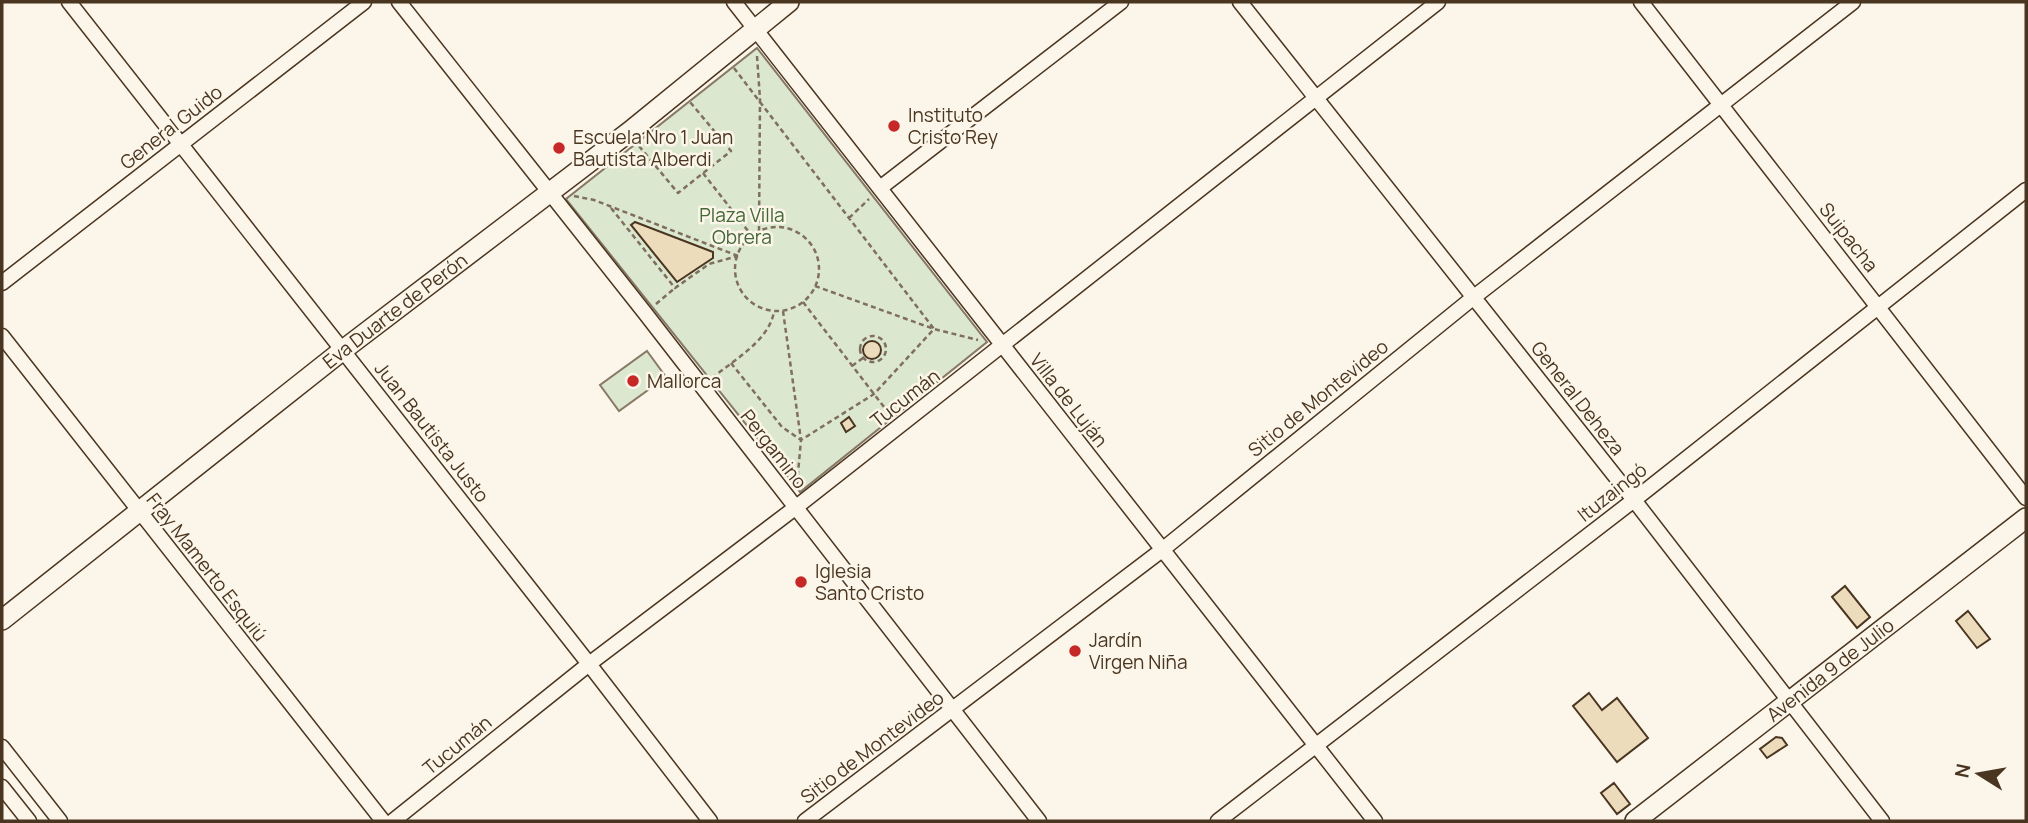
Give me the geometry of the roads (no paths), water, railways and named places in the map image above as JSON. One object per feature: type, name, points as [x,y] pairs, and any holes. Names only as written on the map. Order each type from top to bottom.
[{"type":"main road","name":"Eva Duarte de Perón","points":[[2,620],[343,350],[629,132],[789,2]]},
{"type":"main road","name":"Avenida 9 de Julio","points":[[1635,821],[2026,518]]},
{"type":"street","name":"Juan Bautista Justo","points":[[69,2],[710,821]]},
{"type":"street","name":"General Guido","points":[[2,283],[364,2]]},
{"type":"street","name":"Pergamino","points":[[399,2],[645,313],[1038,821]]},
{"type":"street","name":"Villa de Luján","points":[[734,2],[1375,821]]},
{"type":"street","points":[[880,188],[1121,2]]},
{"type":"street","name":"General Deheza","points":[[1240,2],[1634,500],[1882,821]]},
{"type":"street","name":"Tucumán","points":[[393,821],[589,664],[1003,346],[1438,2]]},
{"type":"street","name":"Suipacha","points":[[1641,2],[2026,498]]},
{"type":"street","name":"Sitio de Montevideo","points":[[805,821],[1162,550],[1474,297],[1853,2]]},
{"type":"street","name":"Ituzaingó","points":[[1218,821],[1634,500],[2026,190]]},
{"type":"street","name":"Fray Mamerto Esquiú","points":[[2,337],[383,821]]},
{"type":"street","points":[[2,747],[60,821]]},
{"type":"street","points":[[26,778],[3,792],[29,821]]},
{"type":"place","name":"Instituto Cristo Rey","points":[[894,126]]},
{"type":"place","name":"Escuela Nro 1 Juan Bautista Alberdi","points":[[559,148]]},
{"type":"place","name":"Mallorca","points":[[633,381]]},
{"type":"place","name":"Iglesia Santo Cristo","points":[[801,582]]},
{"type":"place","name":"Jardín Virgen Niña","points":[[1075,651]]},
{"type":"park label","name":"Plaza Villa Obrera","points":[[742,226]]}]
